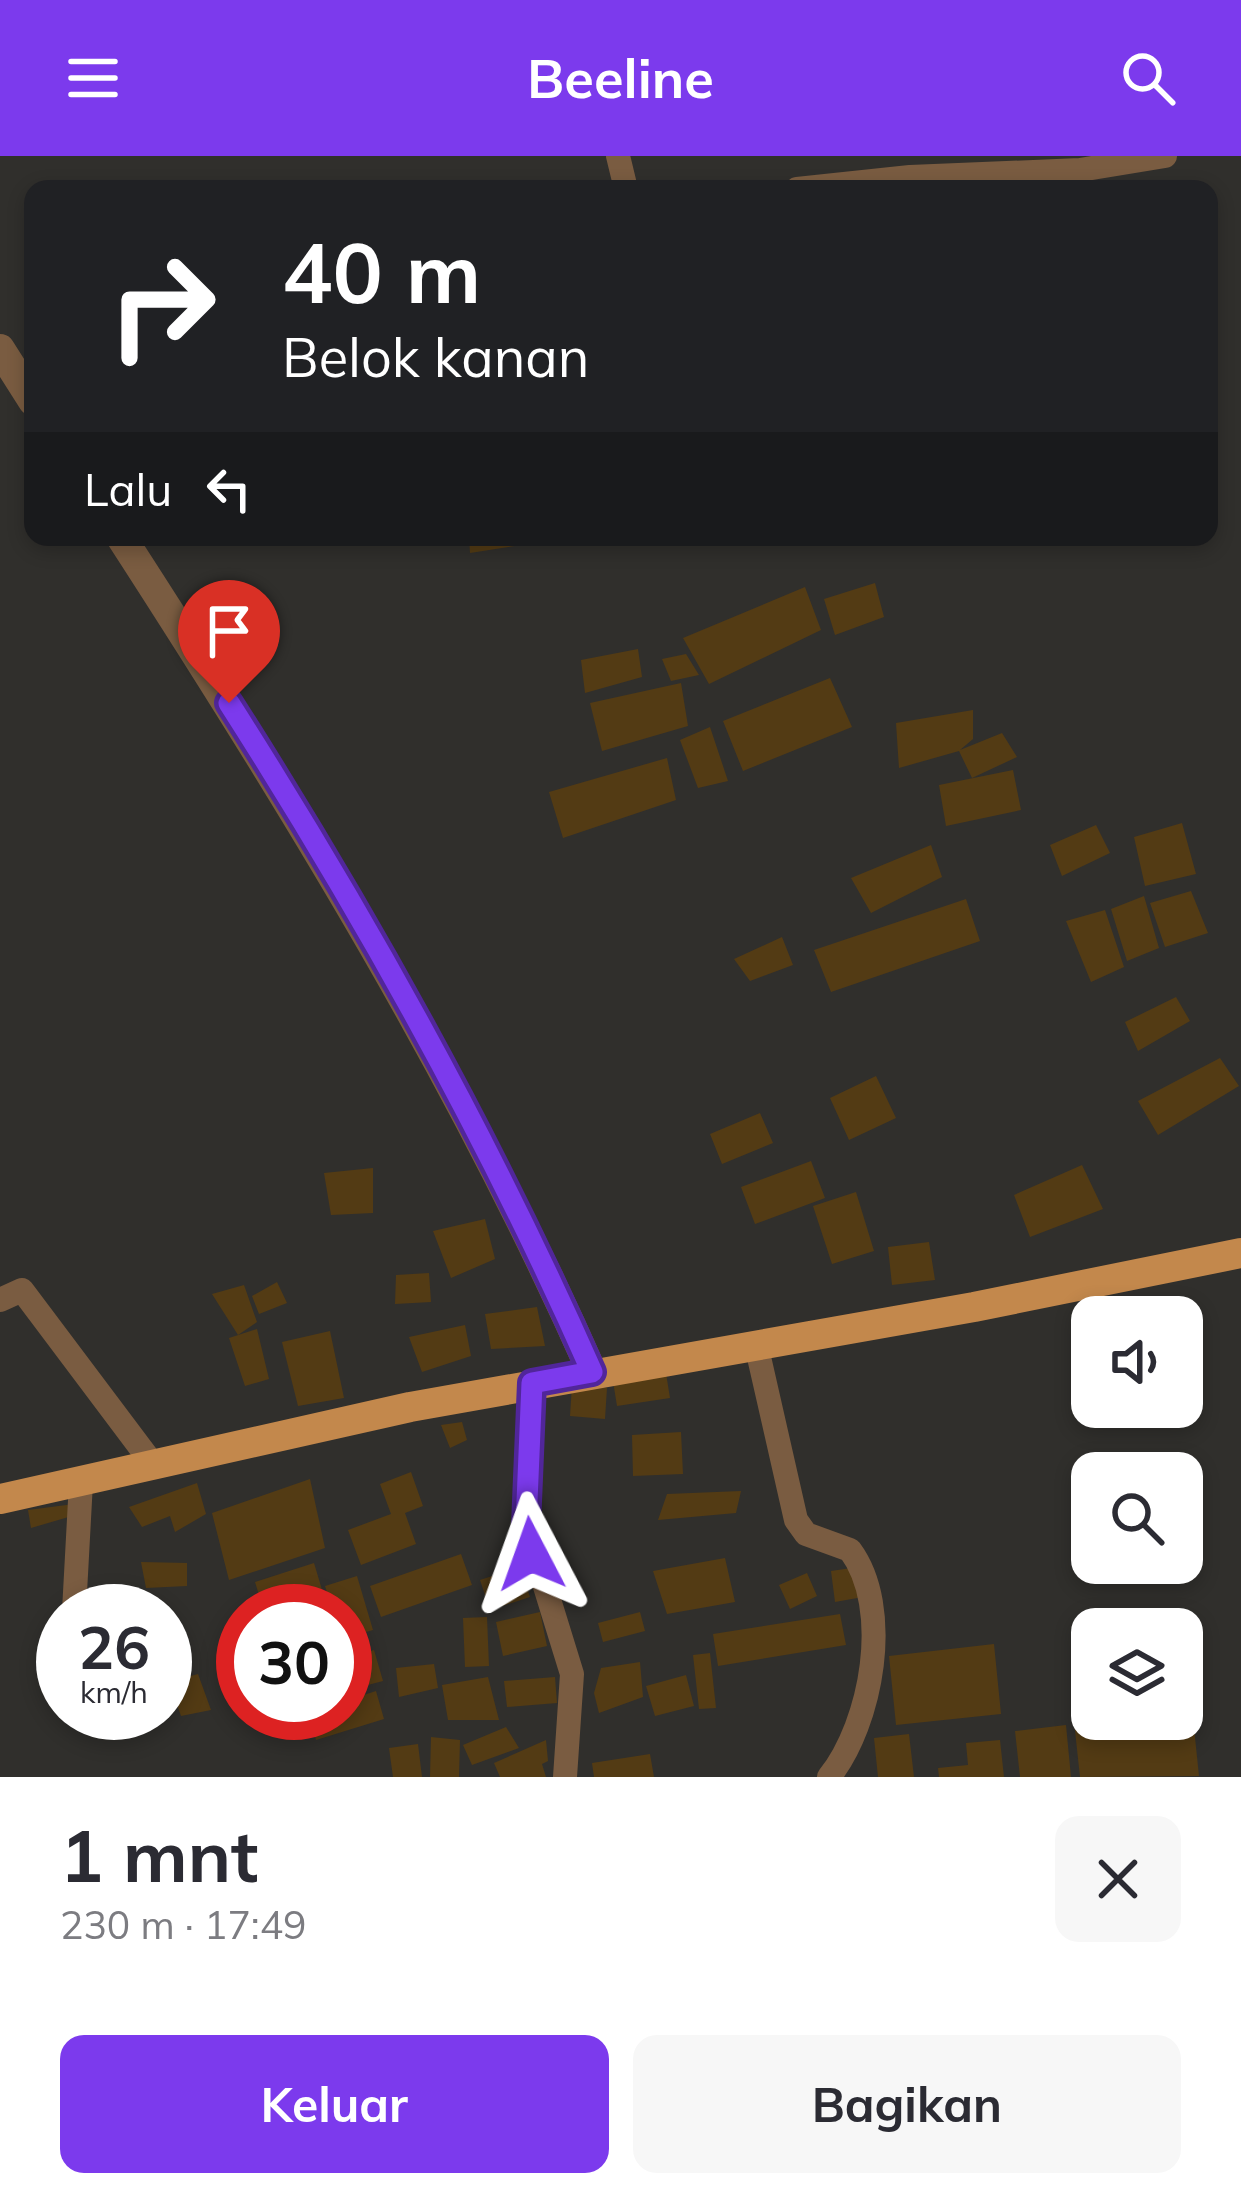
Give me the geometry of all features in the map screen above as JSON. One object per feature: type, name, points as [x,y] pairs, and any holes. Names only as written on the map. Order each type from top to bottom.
[{"type":"main road","points":[[0,1499],[532,1383],[1241,1252]]},
{"type":"street","points":[[882,180],[1080,170],[1165,156]]},
{"type":"street","points":[[0,349],[24,387]]},
{"type":"street","points":[[127,546],[340,887],[521,1218],[592,1372]]},
{"type":"street","points":[[0,1300],[22,1290],[154,1466]]},
{"type":"street","points":[[756,1344],[796,1520],[806,1534],[850,1550],[872,1593],[869,1664],[856,1734],[829,1777]]},
{"type":"street","points":[[532,1383],[526,1525],[572,1674],[565,1777]]},
{"type":"street","points":[[75,1584],[81,1482]]},
{"type":"building","points":[[470,546],[515,546],[470,553]]},
{"type":"building","points":[[875,583],[884,617],[835,635],[824,599]]},
{"type":"building","points":[[805,587],[821,630],[709,684],[683,638]]},
{"type":"building","points":[[638,649],[642,677],[585,693],[581,660]]},
{"type":"building","points":[[686,654],[699,675],[671,681],[662,659]]},
{"type":"building","points":[[830,678],[852,727],[743,771],[723,721]]},
{"type":"building","points":[[681,683],[688,726],[602,751],[590,703]]},
{"type":"building","points":[[973,710],[973,739],[960,750],[1002,733],[1017,757],[972,778],[959,751],[899,768],[896,723]]},
{"type":"building","points":[[710,727],[728,781],[698,788],[680,740]]},
{"type":"building","points":[[667,758],[676,800],[563,838],[549,792]]},
{"type":"building","points":[[1013,770],[1021,810],[946,826],[939,785]]},
{"type":"building","points":[[1182,823],[1196,874],[1145,886],[1134,837]]},
{"type":"building","points":[[1096,825],[1110,853],[1062,876],[1050,845]]},
{"type":"building","points":[[931,845],[942,877],[871,913],[851,878]]},
{"type":"building","points":[[1191,891],[1208,933],[1165,947],[1150,903]]},
{"type":"building","points":[[1144,896],[1159,948],[1127,961],[1111,909]]},
{"type":"building","points":[[966,899],[980,941],[831,992],[814,950]]},
{"type":"building","points":[[1105,910],[1124,967],[1091,982],[1066,921]]},
{"type":"building","points":[[782,937],[793,965],[750,981],[734,959]]},
{"type":"building","points":[[1176,997],[1190,1021],[1138,1051],[1125,1022]]},
{"type":"building","points":[[1220,1058],[1239,1086],[1158,1135],[1138,1101]]},
{"type":"building","points":[[876,1076],[896,1118],[849,1140],[830,1098]]},
{"type":"building","points":[[760,1113],[773,1143],[722,1164],[710,1134]]},
{"type":"building","points":[[811,1161],[825,1198],[755,1224],[741,1187]]},
{"type":"building","points":[[1082,1165],[1103,1209],[1030,1237],[1014,1195]]},
{"type":"building","points":[[373,1168],[373,1213],[331,1215],[324,1173]]},
{"type":"building","points":[[856,1192],[874,1251],[832,1264],[813,1206]]},
{"type":"building","points":[[485,1219],[495,1259],[451,1278],[433,1231]]},
{"type":"building","points":[[929,1242],[935,1280],[892,1285],[888,1247]]},
{"type":"building","points":[[429,1273],[431,1302],[395,1304],[396,1275]]},
{"type":"building","points":[[277,1282],[287,1303],[259,1314],[252,1296]]},
{"type":"building","points":[[244,1285],[257,1322],[238,1335],[212,1294]]},
{"type":"building","points":[[537,1307],[545,1346],[491,1349],[485,1314]]},
{"type":"building","points":[[465,1325],[471,1356],[422,1372],[409,1337]]},
{"type":"building","points":[[257,1329],[269,1379],[245,1386],[229,1338]]},
{"type":"building","points":[[330,1331],[344,1398],[298,1406],[282,1342]]},
{"type":"building","points":[[665,1367],[670,1398],[617,1406],[612,1375]]},
{"type":"building","points":[[572,1385],[607,1388],[605,1419],[570,1416]]},
{"type":"building","points":[[462,1422],[467,1440],[450,1448],[441,1425]]},
{"type":"building","points":[[681,1432],[683,1474],[633,1476],[632,1435]]},
{"type":"building","points":[[411,1472],[423,1506],[405,1513],[416,1544],[361,1565],[348,1530],[391,1514],[380,1484]]},
{"type":"building","points":[[310,1479],[325,1548],[229,1580],[212,1513]]},
{"type":"building","points":[[197,1483],[206,1514],[175,1532],[170,1516],[142,1527],[129,1507]]},
{"type":"building","points":[[741,1491],[736,1513],[658,1520],[667,1494]]},
{"type":"building","points":[[74,1504],[72,1516],[31,1528],[28,1510]]},
{"type":"building","points":[[461,1554],[472,1585],[381,1617],[372,1585]]},
{"type":"building","points":[[725,1558],[735,1602],[667,1614],[653,1571]]},
{"type":"building","points":[[141,1562],[187,1563],[187,1584],[145,1584]]},
{"type":"building","points":[[314,1563],[320,1584],[256,1584]]},
{"type":"building","points":[[520,1567],[530,1597],[490,1610],[480,1580]]},
{"type":"building","points":[[858,1567],[863,1597],[835,1602],[831,1571]]},
{"type":"building","points":[[807,1573],[817,1596],[790,1609],[779,1585]]},
{"type":"building","points":[[357,1576],[359,1584],[331,1584]]},
{"type":"building","points":[[540,1612],[547,1646],[503,1656],[496,1622]]},
{"type":"building","points":[[640,1612],[645,1631],[603,1642],[598,1623]]},
{"type":"building","points":[[840,1614],[846,1645],[718,1666],[713,1634]]},
{"type":"building","points":[[487,1617],[489,1666],[465,1667],[463,1618]]},
{"type":"building","points":[[994,1644],[1001,1714],[896,1725],[889,1656]]},
{"type":"building","points":[[372,1651],[383,1681],[372,1684]]},
{"type":"building","points":[[710,1653],[716,1708],[699,1709],[693,1655]]},
{"type":"building","points":[[640,1662],[643,1697],[599,1713],[594,1693],[601,1668]]},
{"type":"building","points":[[434,1664],[438,1688],[399,1697],[396,1668]]},
{"type":"building","points":[[198,1674],[211,1710],[192,1714],[192,1676]]},
{"type":"building","points":[[686,1675],[694,1706],[655,1716],[646,1686]]},
{"type":"building","points":[[488,1677],[499,1720],[448,1720],[442,1685]]},
{"type":"building","points":[[555,1677],[557,1703],[507,1707],[504,1681]]},
{"type":"building","points":[[376,1691],[384,1719],[372,1723],[372,1692]]},
{"type":"building","points":[[1066,1725],[1071,1777],[1020,1777],[1015,1731]]},
{"type":"building","points":[[506,1727],[519,1748],[472,1765],[463,1745]]},
{"type":"building","points":[[909,1734],[914,1777],[878,1777],[874,1738]]},
{"type":"building","points":[[431,1737],[460,1740],[459,1777],[430,1777]]},
{"type":"building","points":[[546,1740],[548,1761],[542,1764],[546,1777],[500,1777],[494,1763]]},
{"type":"building","points":[[1000,1740],[1004,1777],[939,1777],[938,1768],[968,1765],[966,1743]]},
{"type":"building","points":[[1076,1740],[1195,1740],[1199,1776],[1080,1777]]},
{"type":"building","points":[[418,1744],[422,1777],[393,1777],[389,1748]]},
{"type":"building","points":[[650,1754],[654,1777],[594,1777],[592,1763]]},
{"type":"route","points":[[229,703],[309,832],[491,1160],[592,1372],[532,1383],[526,1525],[531,1554]]}]
